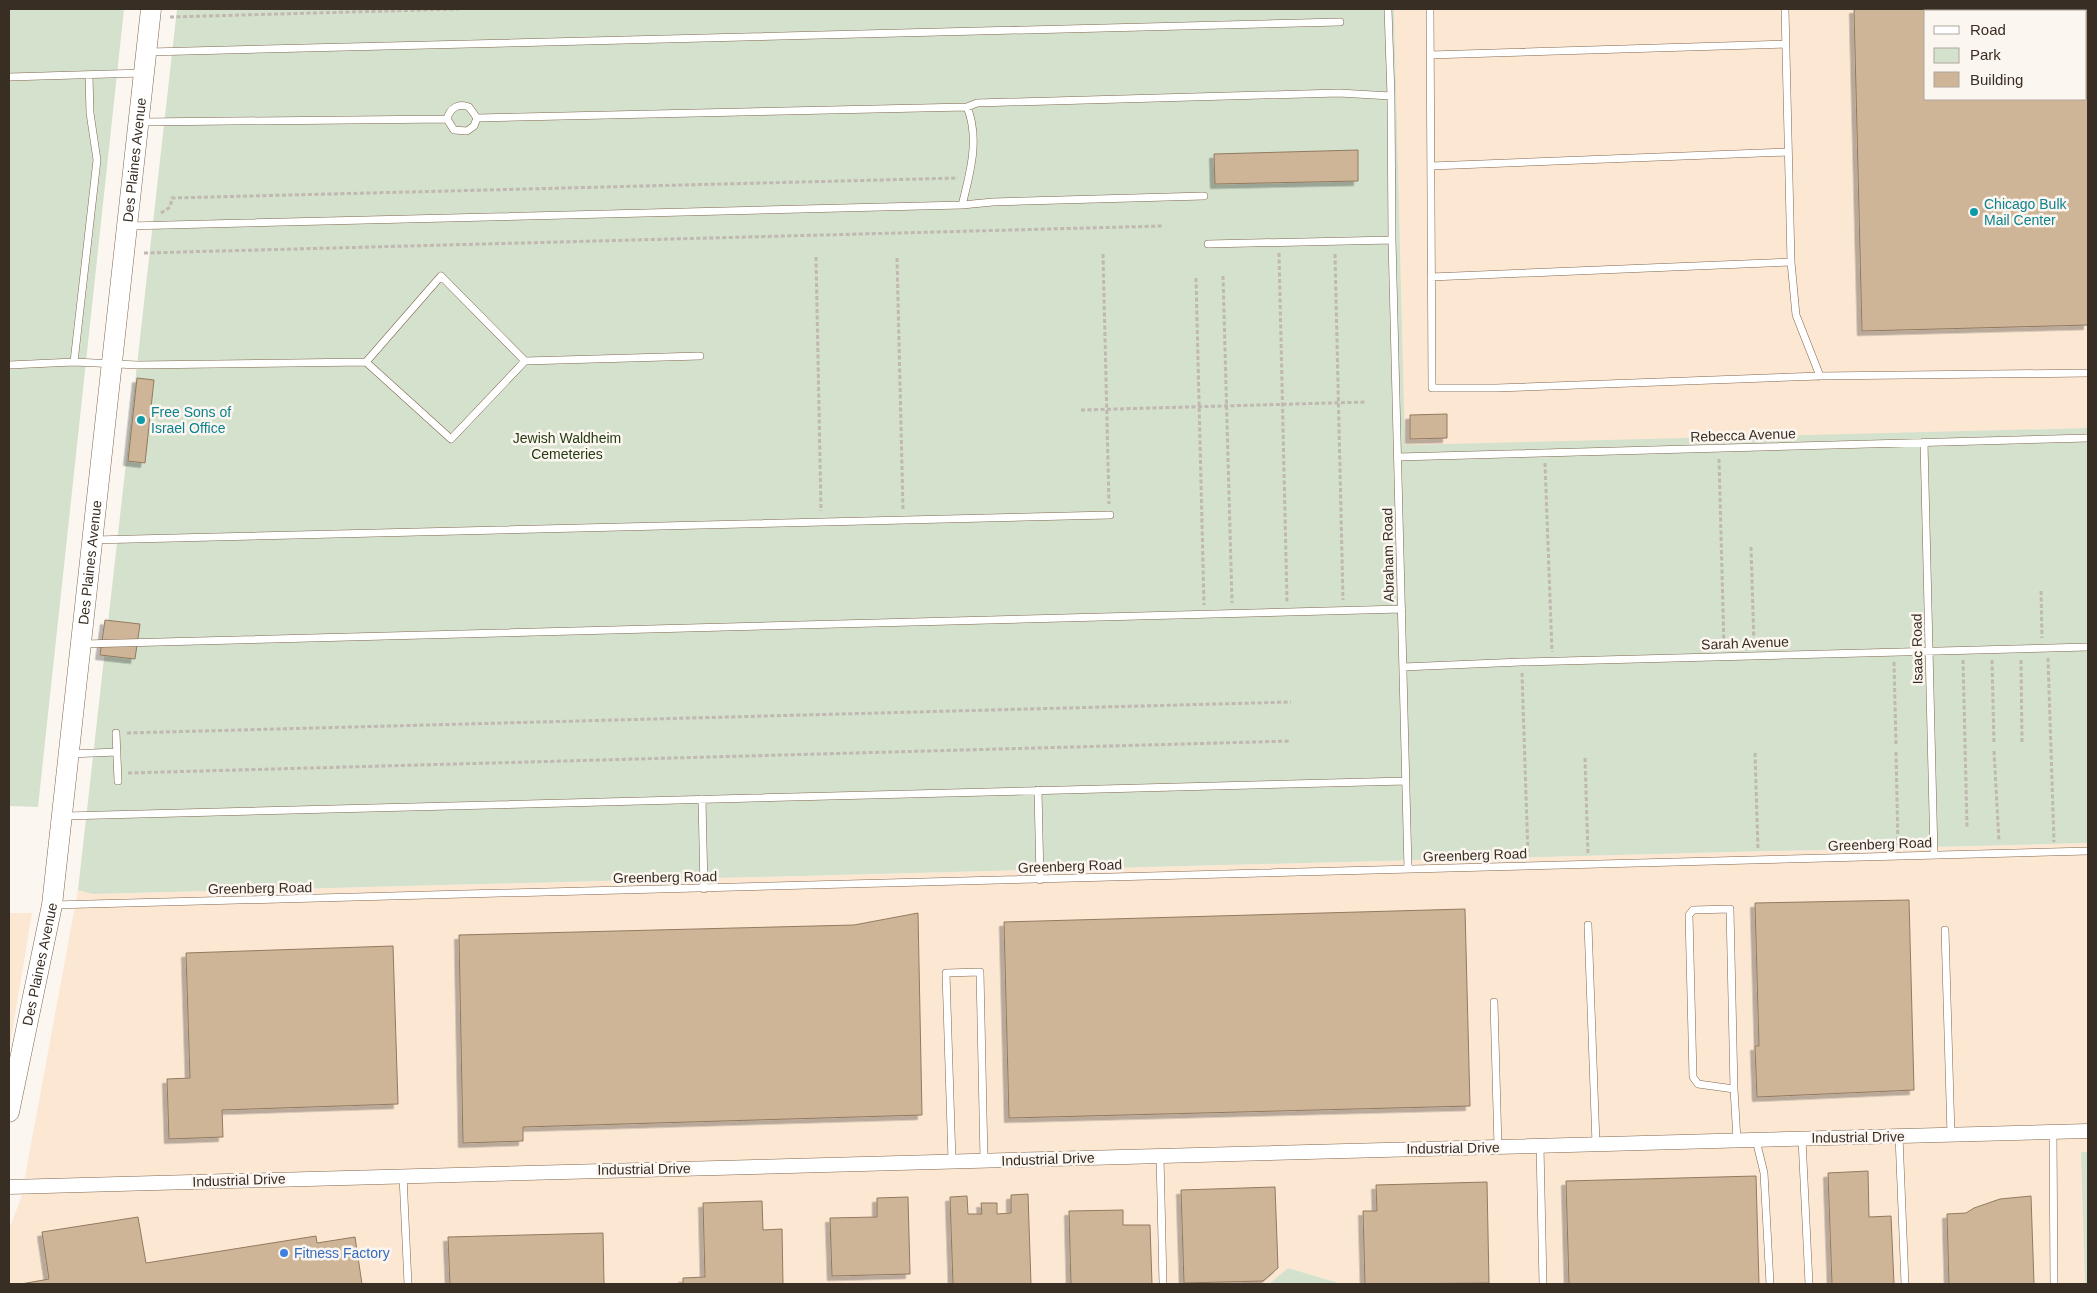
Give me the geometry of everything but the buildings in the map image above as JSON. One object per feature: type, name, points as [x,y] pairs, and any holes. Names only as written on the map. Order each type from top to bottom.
[{"type":"main road","name":"Des Plaines Avenue","points":[[9,1112],[52,905],[151,9]]},
{"type":"street","name":"Industrial Drive","points":[[9,1187],[2088,1131]]},
{"type":"lane","name":"Abraham Road","points":[[1388,9],[1408,869]]},
{"type":"lane","points":[[1430,9],[1432,388],[1496,388],[1820,376],[2088,372]]},
{"type":"lane","points":[[1785,9],[1791,262],[1796,315],[1820,376]]},
{"type":"lane","points":[[146,52],[1340,22]]},
{"type":"lane","points":[[1430,56],[1786,44]]},
{"type":"lane","points":[[9,77],[144,73]]},
{"type":"lane","points":[[74,362],[97,160],[90,113],[90,76]]},
{"type":"lane","points":[[477,118],[967,107],[977,103],[1338,93],[1391,96]]},
{"type":"lane","points":[[447,119],[450,110],[459,105],[469,106],[477,118]]},
{"type":"lane","points":[[962,205],[968,178],[973,132],[967,107]]},
{"type":"lane","points":[[447,119],[454,130],[463,132],[474,126],[477,118]]},
{"type":"lane","points":[[138,122],[447,119]]},
{"type":"lane","points":[[1431,166],[1788,152]]},
{"type":"lane","points":[[127,226],[962,205],[1204,196]]},
{"type":"lane","points":[[1208,244],[1392,240]]},
{"type":"lane","points":[[1432,277],[1791,262]]},
{"type":"lane","points":[[366,362],[440,276],[525,361]]},
{"type":"lane","points":[[9,365],[74,362],[138,365],[366,362],[451,439],[525,361],[700,356]]},
{"type":"lane","name":"Rebecca Avenue","points":[[1398,457],[2088,438]]},
{"type":"lane","name":"Isaac Road","points":[[1924,442],[1934,855]]},
{"type":"lane","points":[[93,540],[1110,515]]},
{"type":"lane","points":[[81,644],[1402,609]]},
{"type":"lane","name":"Sarah Avenue","points":[[1403,668],[1552,661],[2088,647]]},
{"type":"lane","points":[[116,733],[118,777]]},
{"type":"lane","points":[[69,754],[117,752]]},
{"type":"lane","points":[[62,816],[1406,781]]},
{"type":"lane","points":[[1038,790],[1040,880]]},
{"type":"lane","points":[[702,799],[704,889]]},
{"type":"lane","name":"Greenberg Road","points":[[52,905],[2088,851]]},
{"type":"lane","points":[[1734,1089],[1698,1084],[1693,1077],[1690,915],[1693,910],[1730,909],[1737,1140]]},
{"type":"lane","points":[[1588,925],[1596,1144]]},
{"type":"lane","points":[[1945,930],[1951,1135]]},
{"type":"lane","points":[[952,1161],[946,973],[980,972],[984,1160]]},
{"type":"lane","points":[[1494,1002],[1498,1147]]},
{"type":"lane","points":[[2053,1132],[2054,1284]]},
{"type":"lane","points":[[1899,1136],[1905,1284]]},
{"type":"lane","points":[[1802,1139],[1809,1284]]},
{"type":"lane","points":[[1756,1140],[1764,1173],[1770,1284]]},
{"type":"lane","points":[[1540,1146],[1543,1284]]},
{"type":"lane","points":[[1160,1156],[1163,1284]]},
{"type":"lane","points":[[403,1176],[408,1284]]},
{"type":"path","points":[[170,17],[459,9]]},
{"type":"path","points":[[156,225],[160,214],[170,207],[172,198],[968,178]]},
{"type":"path","points":[[144,253],[1162,226]]},
{"type":"path","points":[[1278,243],[1288,612]]},
{"type":"path","points":[[1103,254],[1110,515]]},
{"type":"path","points":[[1335,254],[1343,610]]},
{"type":"path","points":[[816,257],[821,522]]},
{"type":"path","points":[[897,258],[903,520]]},
{"type":"path","points":[[1223,276],[1232,613]]},
{"type":"path","points":[[1196,278],[1204,614]]},
{"type":"path","points":[[1081,410],[1365,402]]},
{"type":"path","points":[[1719,448],[1725,656]]},
{"type":"path","points":[[1547,453],[1549,619],[1552,661]]},
{"type":"path","points":[[1751,547],[1754,650],[1751,655]]},
{"type":"path","points":[[2041,591],[2054,852]]},
{"type":"path","points":[[2020,648],[2022,744]]},
{"type":"path","points":[[1992,649],[1994,744]]},
{"type":"path","points":[[1963,650],[1967,827]]},
{"type":"path","points":[[1893,652],[1896,745]]},
{"type":"path","points":[[1521,662],[1528,866]]},
{"type":"path","points":[[116,733],[1291,702]]},
{"type":"path","points":[[118,777],[1291,741]]},
{"type":"path","points":[[1994,751],[1999,853]]},
{"type":"path","points":[[1896,752],[1898,856]]},
{"type":"path","points":[[1755,754],[1758,860]]},
{"type":"path","points":[[1585,758],[1588,864]]},
{"type":"shaded area","points":[[1394,9],[2088,9],[2088,428],[1405,446]]},
{"type":"shaded area","points":[[2088,843],[2088,1284],[1342,1284],[1288,1268],[1269,1284],[9,1284],[9,1229],[21,1198],[78,890],[93,894]]},
{"type":"shaded area","points":[[9,913],[32,913],[9,1052]]},
{"type":"green space","points":[[9,9],[124,9],[38,807],[9,806]]},
{"type":"green space","name":"Jewish Waldheim Cemeteries","points":[[177,9],[1394,9],[1405,445],[2088,428],[2088,843],[93,894],[78,890]]},
{"type":"green space","points":[[2081,1152],[2088,1152],[2088,1284],[2085,1284]]},
{"type":"green space","points":[[1288,1268],[1342,1284],[1269,1284]]},
{"type":"place","name":"Chicago Bulk Mail Center","points":[[1974,212]]},
{"type":"place","name":"Free Sons of Israel Office","points":[[141,420]]},
{"type":"place","name":"Fitness Factory","points":[[284,1253]]}]
